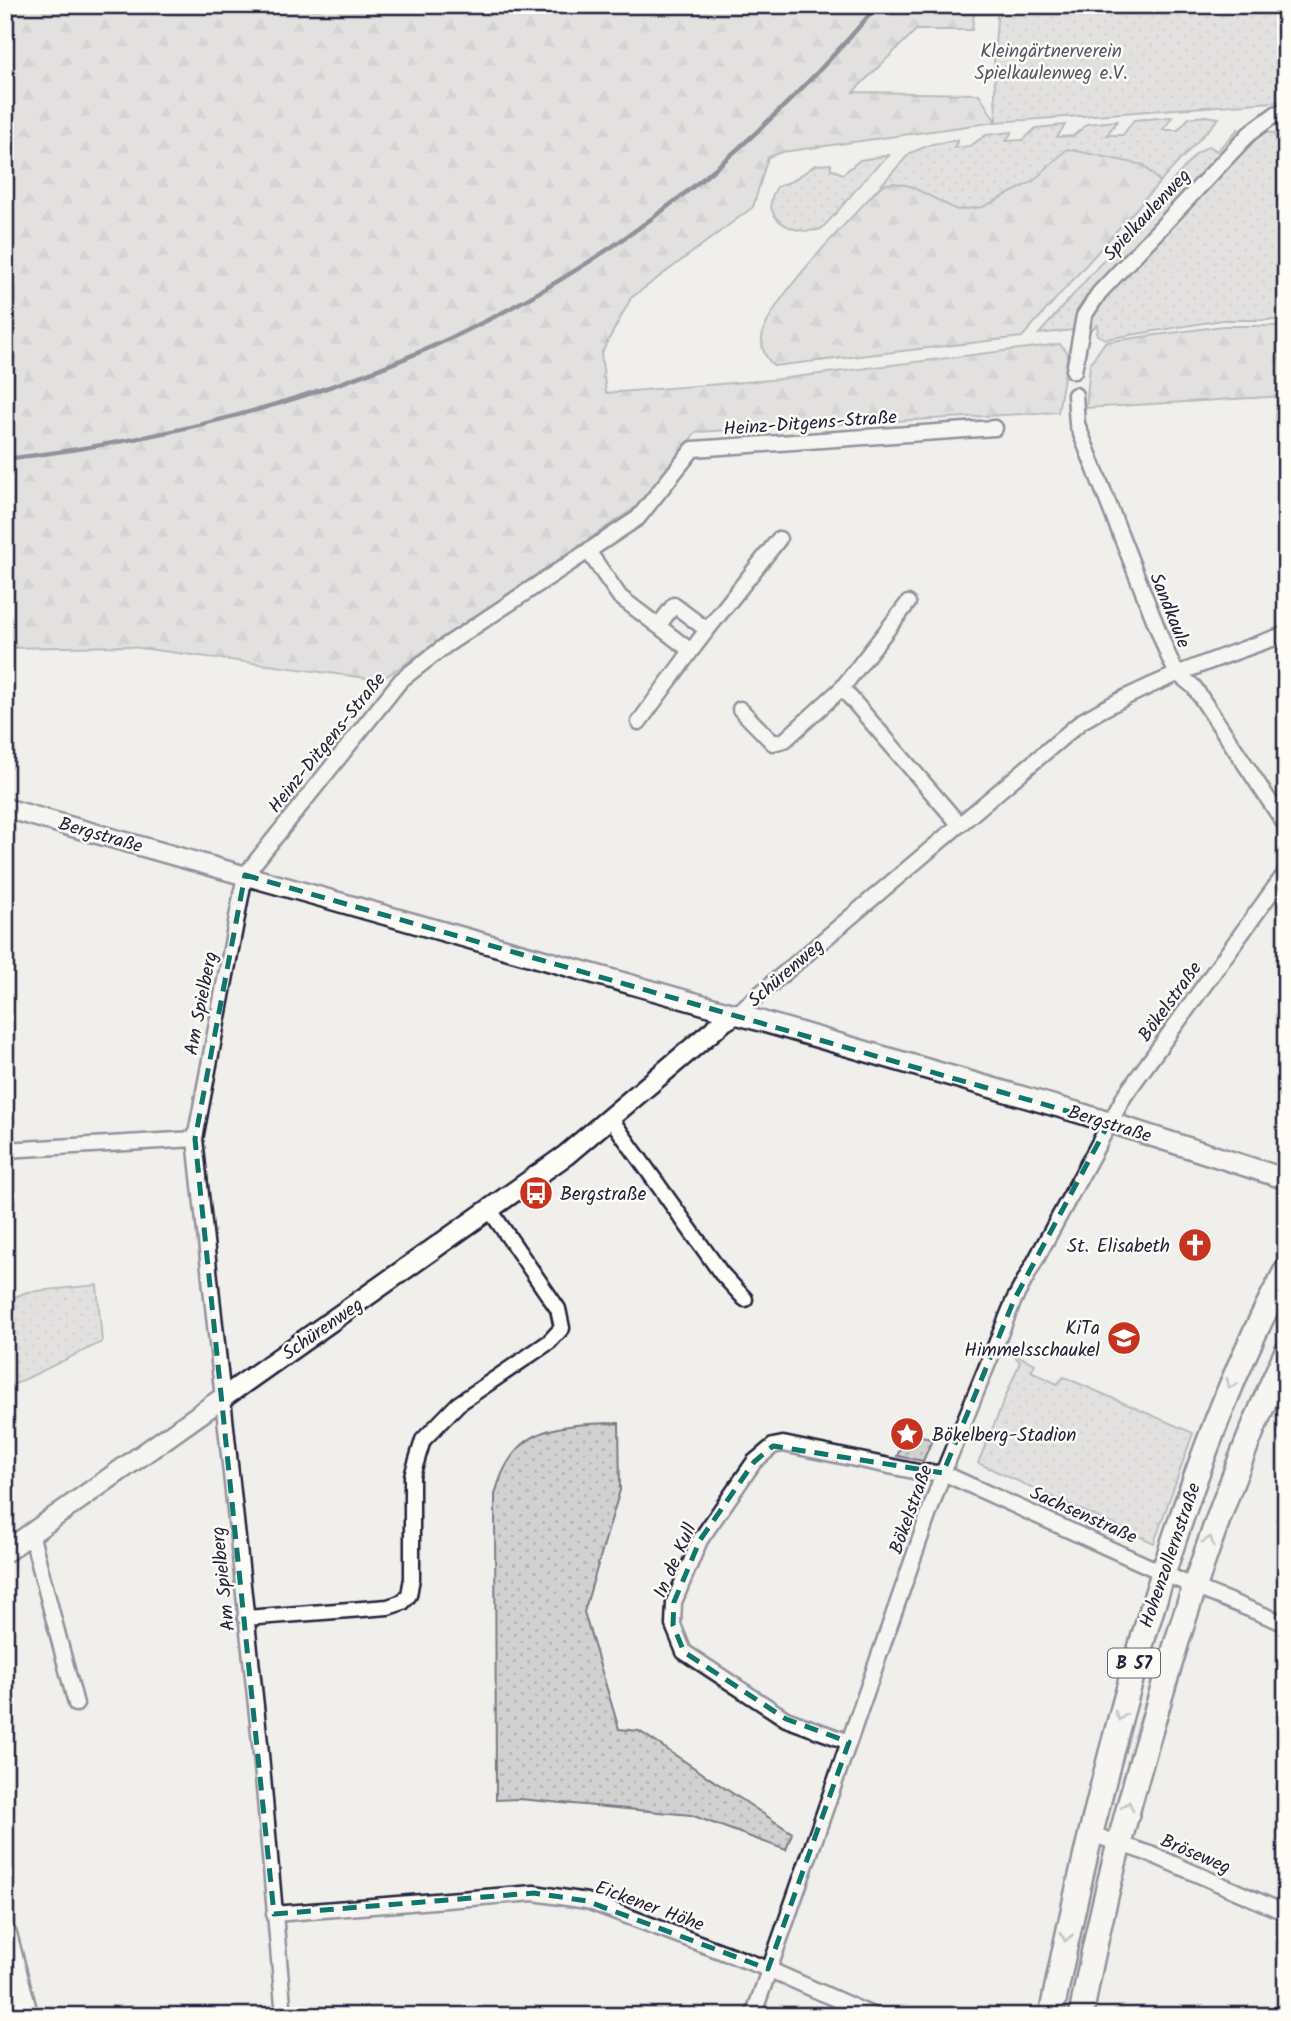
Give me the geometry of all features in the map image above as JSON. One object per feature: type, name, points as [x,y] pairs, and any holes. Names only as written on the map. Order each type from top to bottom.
[{"type":"main road","name":"Schürenweg","points":[[5,1552],[490,1210],[611,1119],[724,1020],[736,1014]]},
{"type":"main road","name":"Bergstraße","points":[[736,1014],[1110,1123],[1286,1179]]},
{"type":"main road","name":"Hohenzollernstraße","points":[[1051,2016],[1088,1833],[1142,1636],[1226,1394],[1286,1271]]},
{"type":"main road","name":"Hohenzollernstraße","points":[[1081,2016],[1118,1843],[1192,1586],[1251,1427],[1286,1353]]},
{"type":"main road","points":[[5,1936],[26,2016]]},
{"type":"street","name":"Spielkaulenweg","points":[[1074,371],[1078,335],[1084,316],[1099,293],[1250,133],[1277,113],[1286,111]]},
{"type":"street","name":"Sandkaule","points":[[1075,395],[1077,424],[1176,672],[1194,687],[1286,826]]},
{"type":"street","name":"Heinz-Ditgens-Straße","points":[[245,875],[401,680],[445,646],[638,518],[693,449],[995,428]]},
{"type":"street","points":[[639,722],[779,539]]},
{"type":"street","points":[[588,551],[620,597],[691,651]]},
{"type":"street","points":[[740,709],[773,743],[785,740],[842,688],[908,603]]},
{"type":"street","points":[[658,626],[674,605],[707,631]]},
{"type":"street","name":"Schürenweg","points":[[736,1014],[1082,721],[1124,696],[1176,672],[1286,634]]},
{"type":"street","points":[[842,688],[959,824]]},
{"type":"street","name":"Bergstraße","points":[[5,808],[736,1014]]},
{"type":"street","name":"Bökelstraße","points":[[753,2016],[943,1473],[1014,1300],[1125,1095],[1286,872]]},
{"type":"street","name":"Am Spielberg","points":[[245,875],[195,1139],[284,2016]]},
{"type":"street","points":[[611,1119],[721,1273],[745,1299]]},
{"type":"street","points":[[5,1150],[195,1139]]},
{"type":"street","points":[[245,1618],[388,1607],[403,1602],[409,1595],[411,1476],[423,1440],[458,1404],[549,1342],[562,1328],[558,1309],[490,1210]]},
{"type":"street","name":"In de Kull","points":[[849,1742],[786,1718],[684,1652],[673,1625],[674,1602],[700,1540],[754,1462],[773,1446],[783,1444],[918,1472],[943,1473]]},
{"type":"street","name":"Sachsenstraße","points":[[943,1473],[1192,1586],[1286,1624]]},
{"type":"street","points":[[31,1533],[76,1704]]},
{"type":"street","name":"Bröseweg","points":[[1088,1833],[1286,1913]]},
{"type":"street","name":"Eickener Höhe","points":[[274,1914],[534,1893],[587,1901],[768,1969],[874,2016]]},
{"type":"highlighted area","points":[[245,875],[1109,1123],[1014,1300],[943,1473],[773,1446],[754,1462],[700,1540],[674,1602],[673,1625],[684,1652],[786,1719],[849,1742],[768,1969],[587,1901],[534,1893],[274,1914],[195,1139]]},
{"type":"green space","points":[[5,5],[975,5],[972,30],[916,30],[853,92],[979,94],[996,122],[782,152],[768,157],[753,207],[631,298],[601,354],[606,393],[771,380],[1060,344],[1068,354],[1058,412],[696,432],[639,505],[381,680],[125,646],[5,648]]},
{"type":"green space","name":"Kleingärtnerverein Spielkaulenweg e.V.","points":[[998,5],[1286,5],[1286,101],[996,122],[994,59]]},
{"type":"green space","points":[[1172,117],[1163,130],[1178,130],[1189,118],[1219,118],[1160,182],[1143,165],[983,340],[819,361],[799,276],[910,153],[932,144],[958,140],[954,148],[970,146],[986,135],[1012,132],[1006,141],[1023,140],[1036,128],[1065,125],[1057,137],[1073,136],[1087,124],[1117,121],[1107,135],[1123,135],[1134,120]]},
{"type":"green space","points":[[1238,129],[1240,134],[1079,313],[1073,330],[1039,334],[1196,154],[1209,146],[1217,151]]},
{"type":"green space","points":[[1264,132],[1273,133],[1286,154],[1286,320],[1222,320],[1106,339],[1097,335],[1098,325],[1084,334],[1100,302],[1250,143]]},
{"type":"green space","points":[[1067,149],[1143,165],[1160,182],[1022,337],[774,366],[769,360],[763,350],[762,338],[778,303],[813,259],[882,185],[894,183],[910,186],[957,210],[983,207],[1032,182]]},
{"type":"green space","points":[[890,155],[871,172],[821,229],[811,231],[790,227],[781,223],[771,208],[777,187],[794,180],[815,165],[831,164],[831,169],[843,174],[860,160]]},
{"type":"green space","points":[[1223,326],[1286,326],[1286,396],[1086,408],[1090,364],[1105,342]]},
{"type":"green space","points":[[97,1285],[102,1342],[5,1389],[5,1301],[27,1292]]},
{"type":"green space","points":[[1012,1353],[1035,1364],[1031,1371],[1057,1384],[1064,1377],[1193,1433],[1154,1543],[978,1463],[1020,1362]]},
{"type":"green space","points":[[619,1423],[620,1490],[584,1612],[619,1729],[639,1731],[792,1833],[786,1850],[691,1815],[519,1799],[496,1800],[495,1495],[503,1472],[525,1442],[557,1428]]},
{"type":"green space","points":[[908,1430],[932,1440],[923,1461],[897,1456]]},
{"type":"railway","points":[[5,459],[135,439],[259,409],[376,370],[488,320],[593,259],[693,187],[788,102],[878,5]]},
{"type":"place","name":"Bergstraße","points":[[536,1193]]},
{"type":"place","name":"St. Elisabeth","points":[[1195,1245]]},
{"type":"place","name":"KiTa Himmelsschaukel","points":[[1124,1338]]},
{"type":"place","name":"Bökelberg-Stadion","points":[[907,1434]]}]
